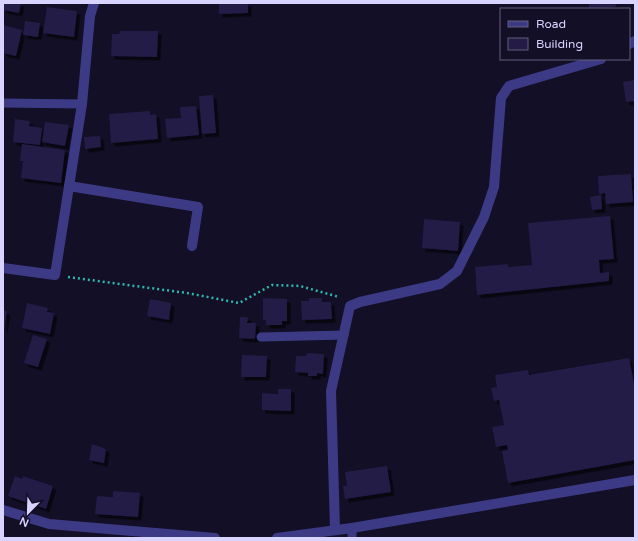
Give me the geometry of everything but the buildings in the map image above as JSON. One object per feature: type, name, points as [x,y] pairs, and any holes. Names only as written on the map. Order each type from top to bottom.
[{"type":"street","points":[[3,268],[55,276],[82,104],[90,16],[94,3]]},
{"type":"street","points":[[335,530],[331,391],[350,306],[360,302],[440,284],[458,271],[484,216],[494,187],[501,98],[508,86],[598,60]]},
{"type":"street","points":[[69,186],[198,206],[192,246]]},
{"type":"street","points":[[277,538],[335,530],[352,533],[635,480]]},
{"type":"street","points":[[3,510],[49,524],[215,538]]},
{"type":"lane","points":[[3,103],[82,104]]},
{"type":"lane","points":[[261,337],[344,335]]},
{"type":"path","points":[[55,276],[187,293],[239,302],[272,285],[300,286],[337,296],[350,306]]}]
